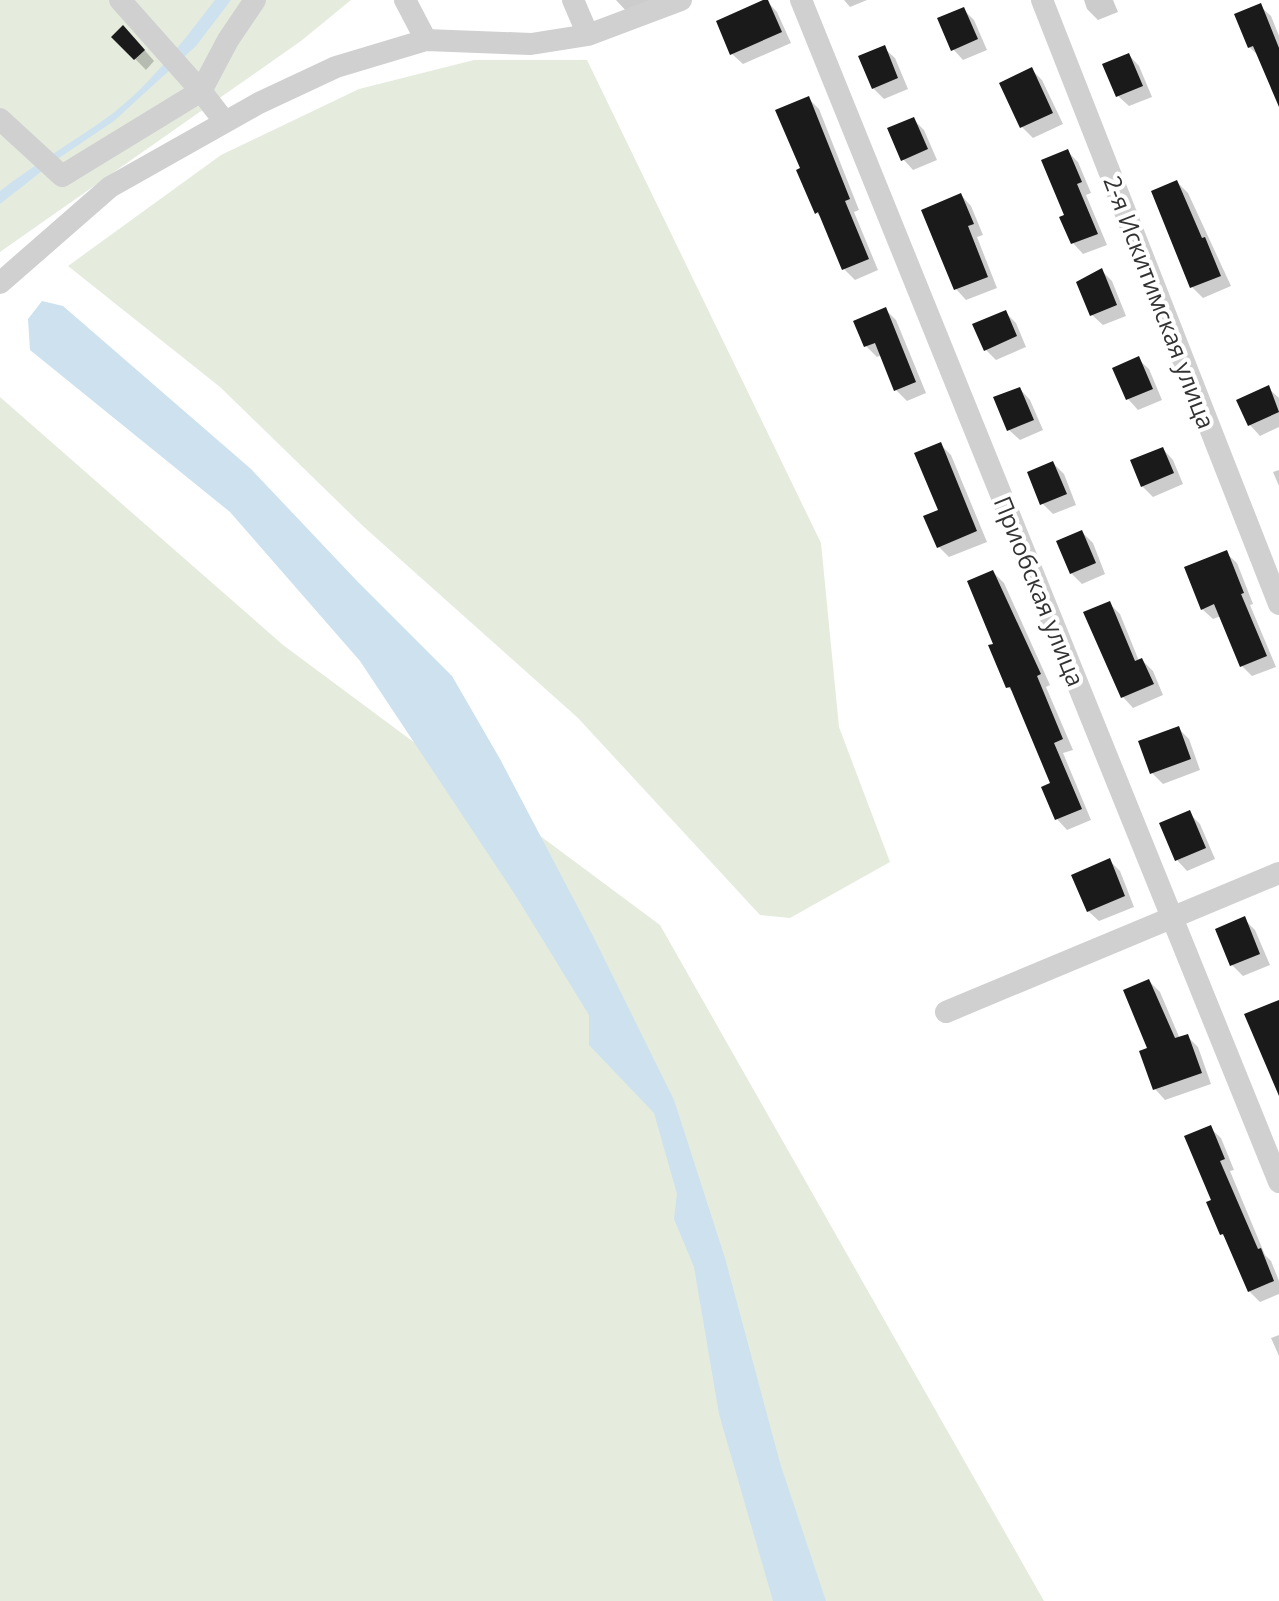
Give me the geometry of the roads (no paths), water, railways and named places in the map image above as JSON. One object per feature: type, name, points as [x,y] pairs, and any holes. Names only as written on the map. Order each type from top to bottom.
[{"type":"street","points":[[120,0],[225,122]]},
{"type":"street","points":[[0,119],[62,176],[201,91],[228,40],[255,0]]},
{"type":"street","points":[[405,0],[426,40]]},
{"type":"street","points":[[573,0],[588,35]]},
{"type":"street","points":[[0,283],[110,187],[225,122],[336,67],[426,40],[531,44],[588,35],[681,0]]},
{"type":"street","name":"Приобская улица","points":[[801,0],[1279,1182]]},
{"type":"street","name":"2-я Искитимская улица","points":[[1042,0],[1279,604]]},
{"type":"street","points":[[946,1012],[1279,873]]},
{"type":"water","points":[[215,0],[231,0],[196,46],[114,121],[56,160],[0,204],[0,191],[112,114],[141,89]]},
{"type":"water","points":[[42,301],[63,306],[251,469],[452,676],[500,759],[593,936],[674,1100],[725,1258],[780,1463],[826,1601],[773,1601],[719,1414],[694,1267],[674,1219],[677,1194],[654,1113],[589,1045],[589,1015],[514,893],[360,661],[230,512],[30,350],[28,319]]}]
